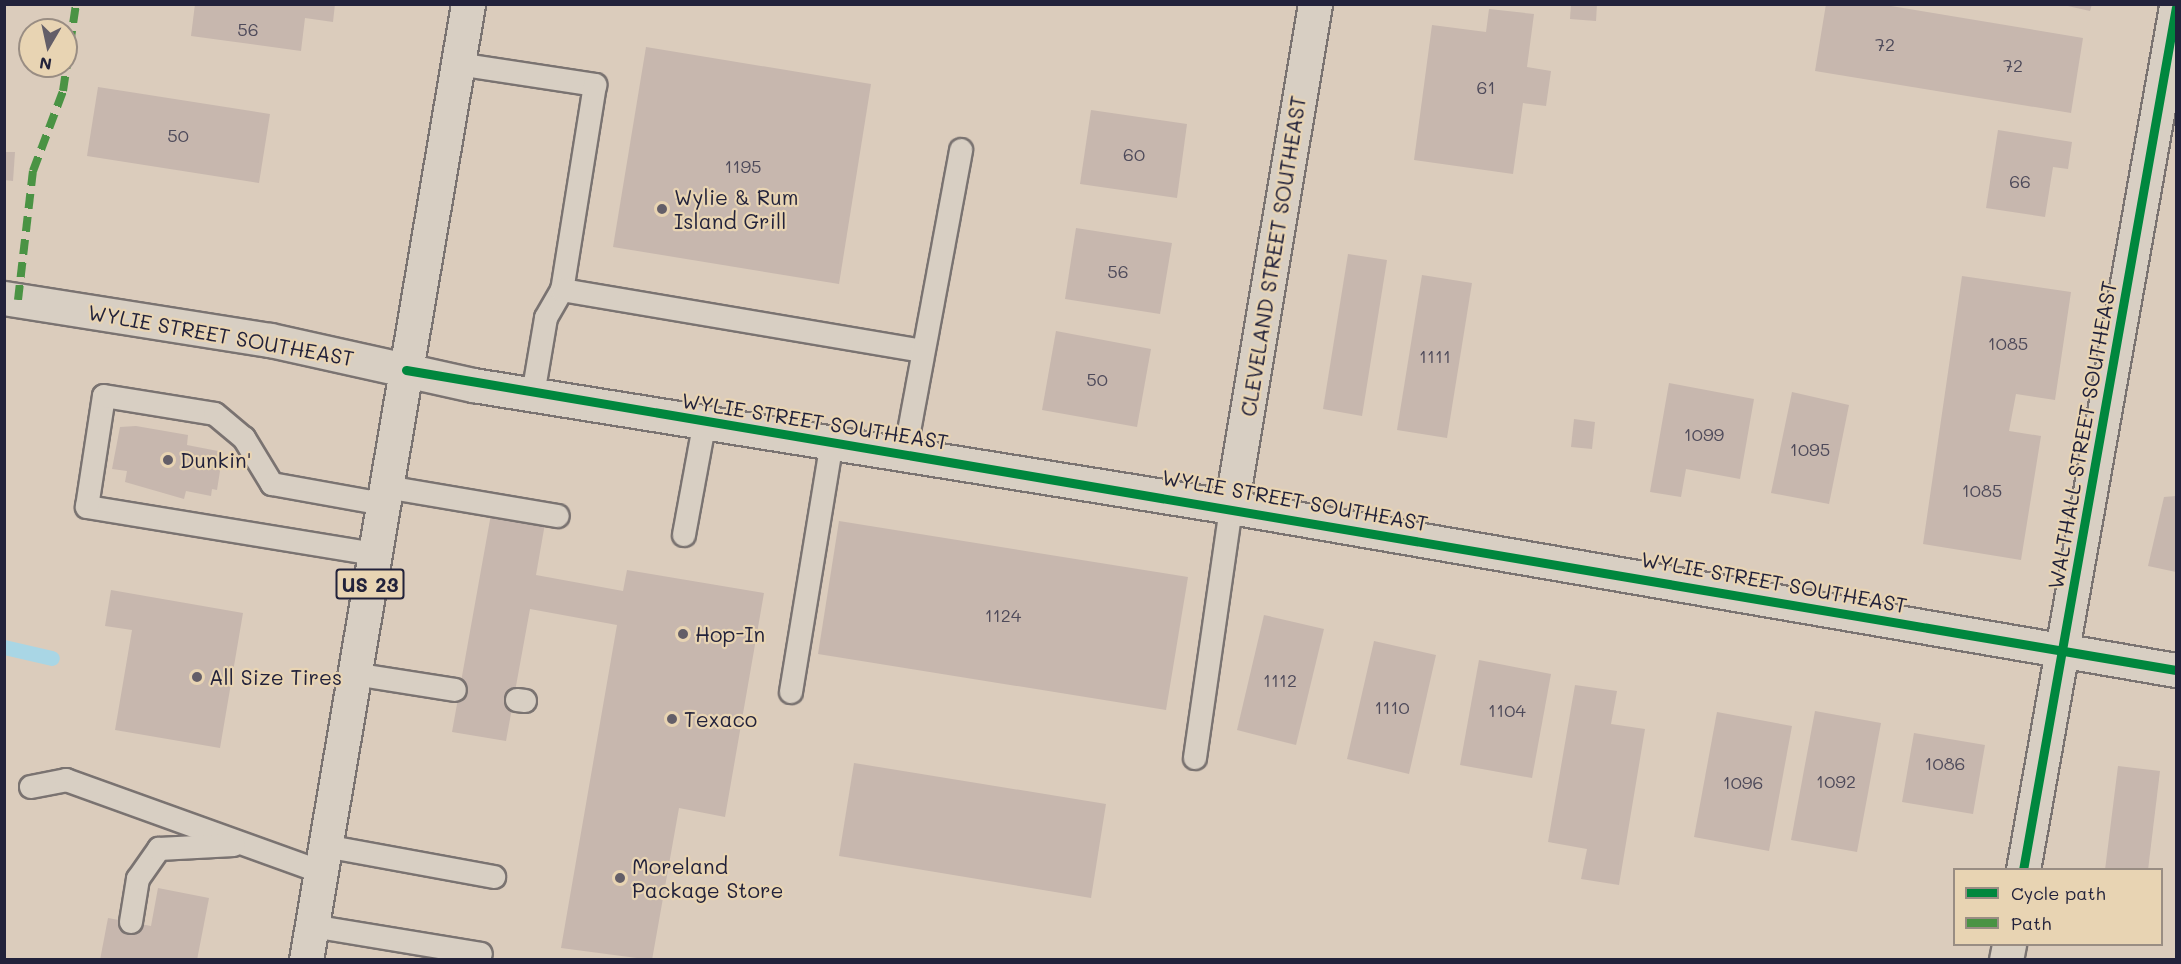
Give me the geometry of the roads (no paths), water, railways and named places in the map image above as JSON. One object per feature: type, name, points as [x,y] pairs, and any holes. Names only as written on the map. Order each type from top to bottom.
[{"type":"main road","name":"US 23","points":[[306,960],[468,4]]},
{"type":"main road","name":"CLEVELAND STREET SOUTHEAST","points":[[1231,507],[1315,4]]},
{"type":"main road","name":"WALTHALL STREET SOUTHEAST","points":[[2023,868],[2176,7]]},
{"type":"main road","name":"WYLIE STREET SOUTHEAST","points":[[4,298],[270,340],[406,370],[533,394],[1231,507],[2176,670]]},
{"type":"lane","points":[[458,64],[595,85],[562,290],[546,318],[533,394]]},
{"type":"lane","points":[[904,453],[961,150]]},
{"type":"lane","points":[[562,290],[923,351]]},
{"type":"lane","points":[[375,554],[87,507],[104,396],[214,414],[244,438],[272,484],[558,516]]},
{"type":"lane","points":[[684,535],[705,421]]},
{"type":"lane","points":[[791,692],[832,442]]},
{"type":"lane","points":[[1195,758],[1231,507]]},
{"type":"lane","points":[[354,674],[455,690]]},
{"type":"lane","points":[[31,786],[66,780],[240,844],[323,859],[494,877]]},
{"type":"lane","points":[[131,922],[138,879],[159,849],[240,844]]},
{"type":"lane","points":[[312,927],[481,954]]},
{"type":"waterway","points":[[4,647],[52,658]]},
{"type":"place","name":"Wylie & Rum Island Grill","points":[[662,209]]},
{"type":"place","name":"Dunkin'","points":[[168,460]]},
{"type":"place","name":"Hop-In","points":[[683,634]]},
{"type":"place","name":"All Size Tires","points":[[197,677]]},
{"type":"place","name":"Texaco","points":[[672,719]]},
{"type":"place","name":"Moreland Package Store","points":[[620,878]]}]
